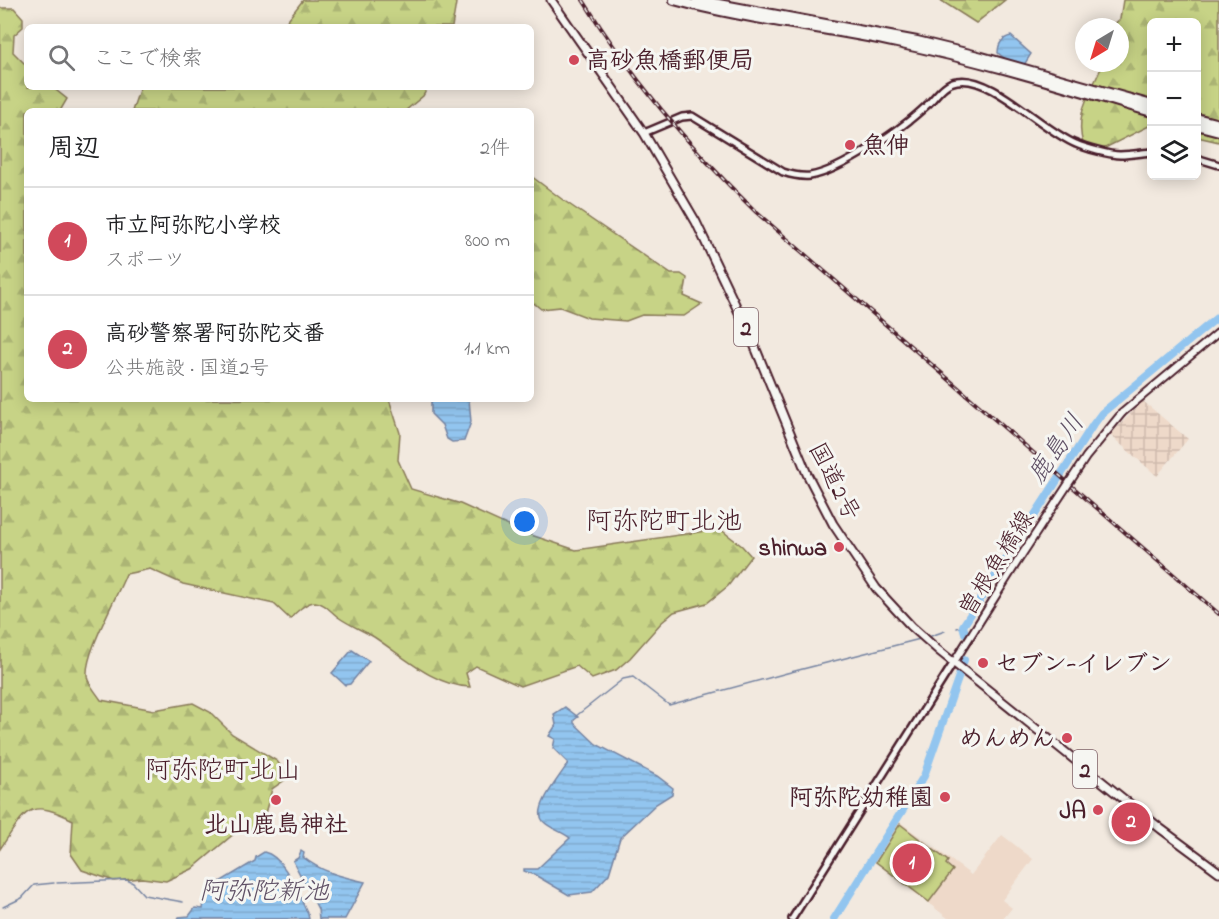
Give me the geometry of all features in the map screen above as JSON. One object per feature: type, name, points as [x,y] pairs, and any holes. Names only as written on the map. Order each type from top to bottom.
[{"type":"highway","name":"国道2号","points":[[551,0],[644,133],[696,222],[721,270],[762,362],[803,467],[833,524],[876,588],[911,626],[954,662],[1166,833],[1219,872]]},
{"type":"highway","points":[[674,0],[713,10],[795,21]]},
{"type":"highway","points":[[697,0],[795,21],[897,39],[1147,104]]},
{"type":"highway","points":[[1056,81],[1147,110]]},
{"type":"highway","points":[[1201,119],[1219,124]]},
{"type":"highway","points":[[1201,126],[1219,131]]},
{"type":"main road","name":"曽根魚橋線","points":[[954,662],[1086,457],[1122,413],[1219,332]]},
{"type":"street","points":[[644,133],[682,117],[692,116],[783,172],[794,176],[808,176],[823,173],[868,149],[898,130],[926,106],[943,87],[953,81],[961,80],[984,84],[1076,145],[1118,156],[1147,153]]},
{"type":"street","points":[[1201,159],[1219,165]]},
{"type":"street","points":[[792,919],[954,662]]},
{"type":"shaded area","points":[[1143,401],[1188,439],[1157,476],[1110,435]]},
{"type":"shaded area","points":[[900,822],[971,875],[1002,835],[1033,859],[1002,900],[1012,908],[1003,919],[949,919],[874,861]]},
{"type":"green space","points":[[303,0],[452,0],[456,3],[452,24],[284,24]]},
{"type":"green space","points":[[940,0],[1005,0],[976,23]]},
{"type":"green space","points":[[1123,0],[1219,0],[1219,142],[1201,138],[1201,18],[1147,18],[1147,127],[1101,150],[1083,144],[1082,112],[1099,72],[1129,72],[1129,18],[1120,18]]},
{"type":"green space","points":[[0,8],[14,8],[23,18],[23,27],[14,35],[13,52],[24,63],[24,90],[56,90],[67,99],[62,108],[24,108],[24,402],[390,402],[400,433],[398,460],[411,489],[458,503],[522,532],[576,550],[720,529],[751,556],[728,586],[707,603],[674,612],[616,670],[592,679],[577,666],[520,686],[476,666],[466,673],[470,687],[431,676],[319,603],[312,602],[304,606],[290,619],[274,604],[183,584],[150,569],[126,574],[89,658],[88,680],[101,700],[154,710],[193,703],[210,712],[232,734],[277,761],[289,777],[272,789],[261,827],[235,833],[192,869],[166,881],[142,878],[114,881],[82,870],[71,854],[73,820],[46,809],[37,809],[22,817],[0,849]]},
{"type":"green space","points":[[139,90],[426,90],[423,96],[409,108],[133,108]]},
{"type":"green space","points":[[534,178],[671,274],[681,274],[687,278],[684,296],[702,304],[684,316],[642,315],[626,321],[589,318],[560,307],[541,309],[534,303]]},
{"type":"green space","points":[[900,824],[948,861],[946,864],[953,870],[929,902],[876,862]]},
{"type":"water","points":[[1011,36],[1031,54],[1024,65],[1008,61],[998,53],[1001,42]]},
{"type":"water","points":[[431,402],[469,402],[471,422],[464,441],[452,442],[447,439],[442,425],[431,414]]},
{"type":"water","points":[[352,650],[369,661],[350,684],[345,685],[332,673]]},
{"type":"water","points":[[565,707],[578,717],[574,723],[596,744],[657,776],[673,788],[672,794],[656,804],[620,838],[609,874],[592,892],[569,895],[524,871],[524,869],[537,869],[570,838],[546,824],[541,815],[544,800],[568,763],[553,748],[555,739],[549,736],[556,725],[554,714]]},
{"type":"water","points":[[301,851],[304,853],[303,857],[325,870],[365,882],[345,919],[319,919],[318,909],[293,861],[298,858]]},
{"type":"water","name":"阿弥陀新池","points":[[264,852],[272,855],[285,869],[309,919],[178,919],[189,916],[195,908],[203,909],[205,895],[218,883],[255,861],[256,857]]},
{"type":"waterway","name":"鹿島川","points":[[965,633],[963,626],[1102,413],[1219,316]]},
{"type":"waterway","name":"鹿島川","points":[[957,628],[963,626]]},
{"type":"waterway","points":[[931,636],[945,631]]},
{"type":"waterway","points":[[576,716],[623,679],[633,677],[669,705],[920,639]]},
{"type":"waterway","name":"鹿島川","points":[[834,919],[924,776],[960,673]]},
{"type":"waterway","points":[[57,883],[127,880],[144,895],[183,902]]},
{"type":"waterway","points":[[3,907],[22,898],[34,885],[54,883]]},
{"type":"railway","points":[[583,0],[621,57],[663,111],[708,163],[756,212],[1219,614]]},
{"type":"place","name":"高砂魚橋郵便局","points":[[574,60]]},
{"type":"place","name":"魚伸","points":[[850,145]]},
{"type":"place","name":"shinwa","points":[[839,547]]},
{"type":"place","name":"セブン-イレブン","points":[[983,663]]},
{"type":"place","name":"めんめん","points":[[1067,738]]},
{"type":"place","name":"阿弥陀幼稚園","points":[[945,797]]},
{"type":"place","name":"北山鹿島神社","points":[[276,800]]},
{"type":"place","name":"JA","points":[[1098,810]]},
{"type":"place","name":"高砂警察署阿弥陀交番","points":[[1131,822]]},
{"type":"place","name":"市立阿弥陀小学校","points":[[912,863]]},
{"type":"district","name":"阿弥陀町北池","points":[[664,520]]},
{"type":"district","name":"阿弥陀町北山","points":[[223,769]]}]
